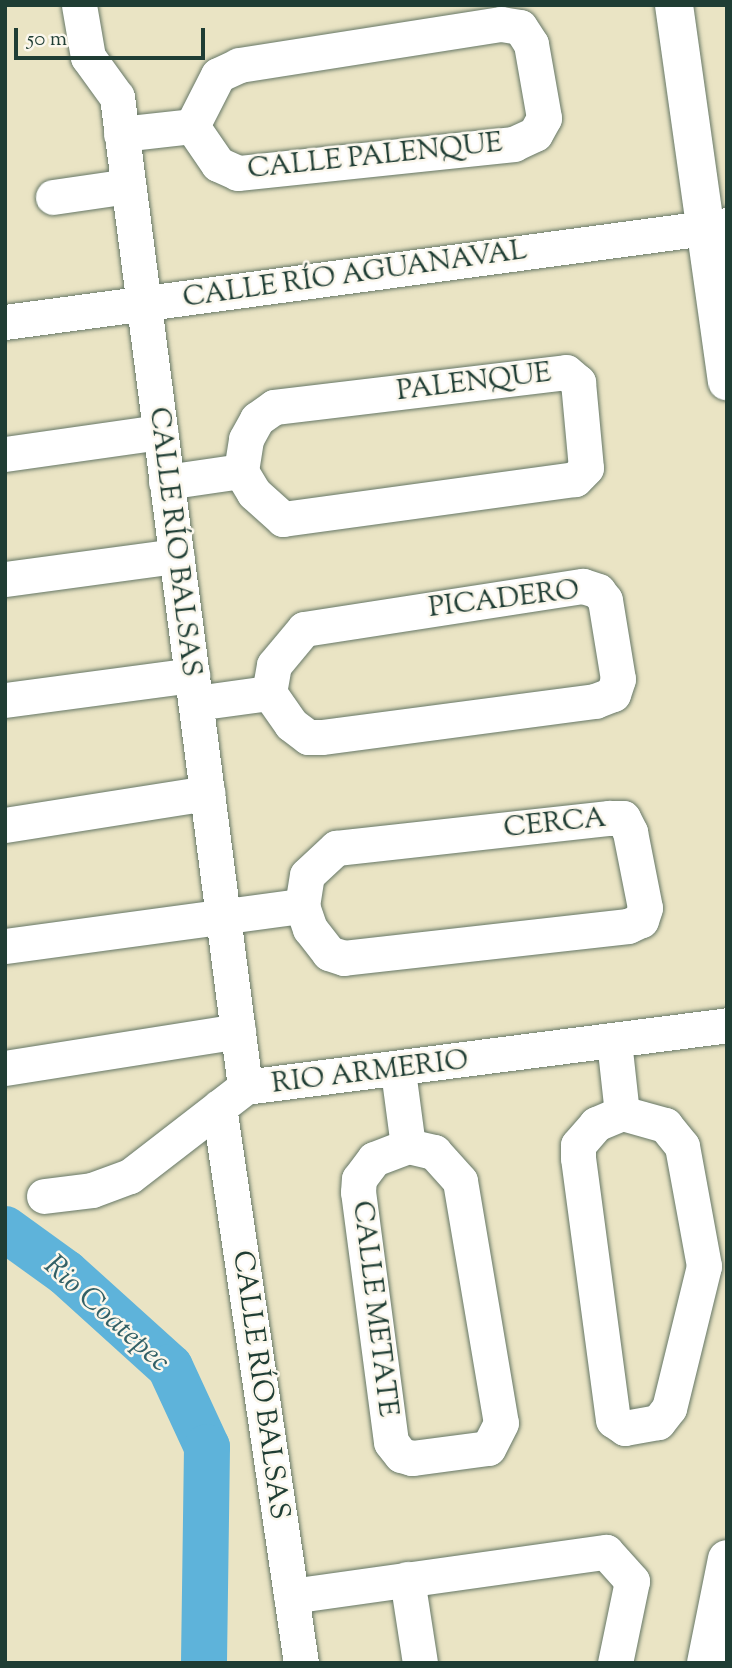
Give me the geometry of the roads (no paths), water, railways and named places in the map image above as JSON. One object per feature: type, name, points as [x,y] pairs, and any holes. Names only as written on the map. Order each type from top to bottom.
[{"type":"main road","points":[[674,5],[720,220]]},
{"type":"main road","points":[[699,5],[720,220],[727,381]]},
{"type":"main road","points":[[706,1663],[727,1559]]},
{"type":"street","name":"CALLE RÍO BALSAS","points":[[79,5],[88,57],[117,97],[238,1031],[232,1097],[301,1663]]},
{"type":"street","name":"CALLE PALENQUE","points":[[501,24],[520,27],[531,44],[544,118],[535,134],[514,144],[238,173],[218,163],[192,126],[218,75],[239,65],[501,24]]},
{"type":"street","points":[[121,134],[192,126]]},
{"type":"street","points":[[53,197],[128,186]]},
{"type":"street","name":"CALLE RÍO AGUANAVAL","points":[[5,322],[720,220]]},
{"type":"street","name":"PALENQUE","points":[[566,372],[578,382],[586,468],[575,479],[283,519],[254,493],[241,471],[246,439],[257,419],[274,407],[566,372]]},
{"type":"street","points":[[5,454],[160,432]]},
{"type":"street","points":[[166,482],[241,471]]},
{"type":"street","points":[[5,579],[176,555]]},
{"type":"street","name":"PICADERO","points":[[583,586],[598,591],[605,600],[618,680],[613,694],[594,701],[321,737],[308,737],[291,724],[269,693],[274,665],[304,629],[583,586]]},
{"type":"street","points":[[5,700],[194,689],[269,693]]},
{"type":"street","points":[[5,825],[207,793]]},
{"type":"street","name":"CERCA","points":[[623,818],[630,832],[645,908],[641,920],[628,926],[344,958],[329,953],[310,929],[302,906],[307,875],[336,848],[623,818]]},
{"type":"street","points":[[5,946],[302,906]]},
{"type":"street","name":"RIO ARMERIO","points":[[232,1097],[727,1025]]},
{"type":"street","points":[[5,1068],[238,1031]]},
{"type":"street","points":[[614,1041],[622,1113]]},
{"type":"street","points":[[398,1071],[408,1146]]},
{"type":"street","points":[[44,1196],[92,1190],[130,1176],[232,1097]]},
{"type":"street","points":[[622,1113],[665,1125],[682,1146],[704,1266],[669,1408],[658,1422],[625,1429],[613,1420],[578,1158],[578,1144],[596,1124],[622,1113]]},
{"type":"street","name":"CALLE METATE","points":[[408,1146],[434,1152],[460,1181],[501,1423],[496,1439],[488,1448],[412,1458],[401,1455],[391,1442],[358,1192],[359,1179],[374,1159],[408,1146]]},
{"type":"street","points":[[291,1596],[606,1552],[632,1581],[615,1663]]},
{"type":"street","points":[[407,1579],[420,1663]]},
{"type":"waterway","name":"Rio Coatepec","points":[[5,1229],[66,1273],[170,1367],[207,1447],[204,1663]]}]
